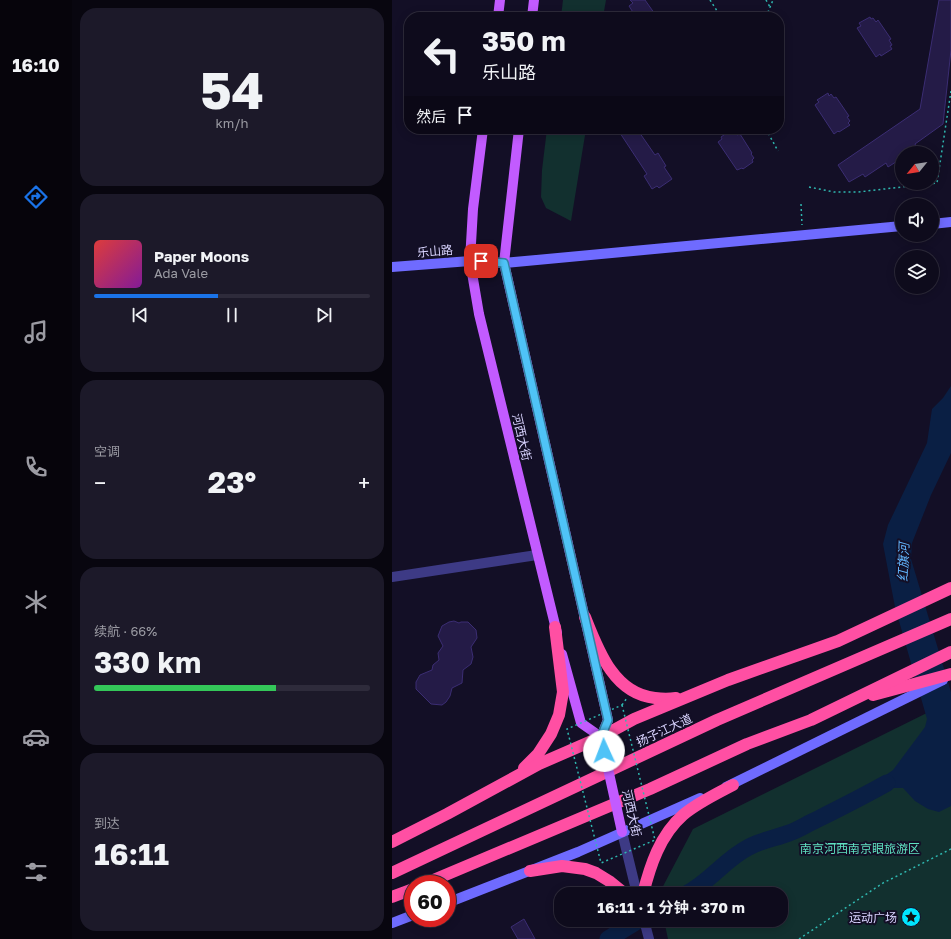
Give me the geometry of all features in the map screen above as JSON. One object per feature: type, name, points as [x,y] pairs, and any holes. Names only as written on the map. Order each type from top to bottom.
[{"type":"highway","points":[[392,842],[539,764],[601,737],[634,719],[728,680],[838,641],[951,588]]},
{"type":"highway","points":[[585,616],[595,643],[612,673],[622,684],[635,693],[646,697],[668,700],[701,692]]},
{"type":"highway","name":"扬子江大道","points":[[392,873],[717,720],[951,619]]},
{"type":"highway","points":[[507,782],[538,754],[551,734],[559,715],[563,692],[555,627]]},
{"type":"highway","points":[[445,875],[650,789],[747,744],[811,720],[950,653]]},
{"type":"highway","points":[[849,701],[911,690],[951,675]]},
{"type":"highway","points":[[645,887],[648,872],[669,830],[683,815],[707,799],[733,785]]},
{"type":"highway","points":[[530,871],[562,866],[585,869],[596,873],[616,887]]},
{"type":"highway","points":[[392,898],[404,893]]},
{"type":"main road","points":[[499,12],[500,0]]},
{"type":"main road","points":[[533,12],[534,0]]},
{"type":"main road","name":"河西大街","points":[[482,134],[473,209],[470,261],[479,314],[537,555],[581,724],[601,737]]},
{"type":"main road","name":"河西大街","points":[[518,134],[504,263],[608,720],[601,737],[622,832]]},
{"type":"street","points":[[939,223],[951,222]]},
{"type":"street","name":"乐山路","points":[[392,268],[470,261],[504,263],[895,227]]},
{"type":"street","points":[[392,577],[537,555]]},
{"type":"street","points":[[456,900],[578,852],[733,785],[911,690]]},
{"type":"street","name":"河西大街","points":[[622,832],[635,887]]},
{"type":"street","points":[[392,923],[404,918]]},
{"type":"street","points":[[645,927],[648,939]]},
{"type":"path","points":[[710,0],[718,12]]},
{"type":"path","points":[[766,0],[770,7]]},
{"type":"path","points":[[768,12],[773,0]]},
{"type":"path","points":[[809,187],[834,192],[858,192],[937,183],[951,90]]},
{"type":"path","points":[[769,134],[778,151]]},
{"type":"path","points":[[801,204],[803,235]]},
{"type":"path","points":[[799,939],[884,883],[951,849]]},
{"type":"green space","points":[[563,0],[606,0],[604,12],[562,12]]},
{"type":"green space","points":[[546,134],[585,134],[571,221],[546,208],[541,197],[542,170]]},
{"type":"green space","name":"南京河西南京眼旅游区","points":[[951,701],[951,939],[668,939],[665,927],[788,927],[788,887],[663,887],[693,829]]},
{"type":"water","name":"红旗河","points":[[951,386],[951,453],[931,495],[912,543],[911,559],[951,692],[951,806],[939,812],[928,809],[915,801],[903,788],[889,788],[868,798],[866,789],[893,770],[925,727],[927,719],[895,607],[883,544],[888,525],[927,443],[932,409],[943,398]]},
{"type":"building","points":[[630,0],[645,0],[653,12],[633,12],[629,6],[633,3]]},
{"type":"building","points":[[939,0],[951,0],[951,50],[943,124],[915,144],[916,146],[895,146],[895,162],[888,167],[886,163],[865,177],[863,174],[849,182],[838,165],[920,109]]},
{"type":"building","points":[[870,17],[876,22],[878,20],[891,39],[889,40],[892,45],[890,46],[892,49],[881,56],[880,54],[876,57],[857,28],[861,26],[859,23]]},
{"type":"building","points":[[828,93],[829,96],[831,94],[834,98],[836,97],[849,116],[847,117],[850,121],[848,123],[850,125],[834,134],[815,105],[819,102],[817,100]]},
{"type":"building","points":[[621,134],[640,134],[655,155],[658,153],[666,166],[664,167],[672,179],[659,188],[657,186],[652,189],[644,176],[647,174]]},
{"type":"building","points":[[725,134],[740,134],[752,153],[751,154],[754,158],[752,160],[753,162],[743,169],[737,170],[718,142],[722,139],[721,137]]},
{"type":"building","points":[[454,621],[459,623],[468,622],[476,630],[477,638],[471,647],[473,657],[471,664],[463,670],[462,683],[452,688],[450,696],[446,702],[442,705],[431,704],[416,689],[416,682],[420,675],[432,670],[433,665],[439,660],[438,653],[443,646],[438,636],[442,626]]},
{"type":"building","points":[[524,919],[535,939],[518,939],[511,927]]},
{"type":"waterway","points":[[698,887],[732,858],[749,847],[796,830],[887,783]]},
{"type":"waterway","points":[[608,939],[628,927]]},
{"type":"place","name":"运动广场","points":[[911,917]]},
{"type":"route","points":[[481,261],[504,263],[608,720],[601,737],[604,751]]}]
